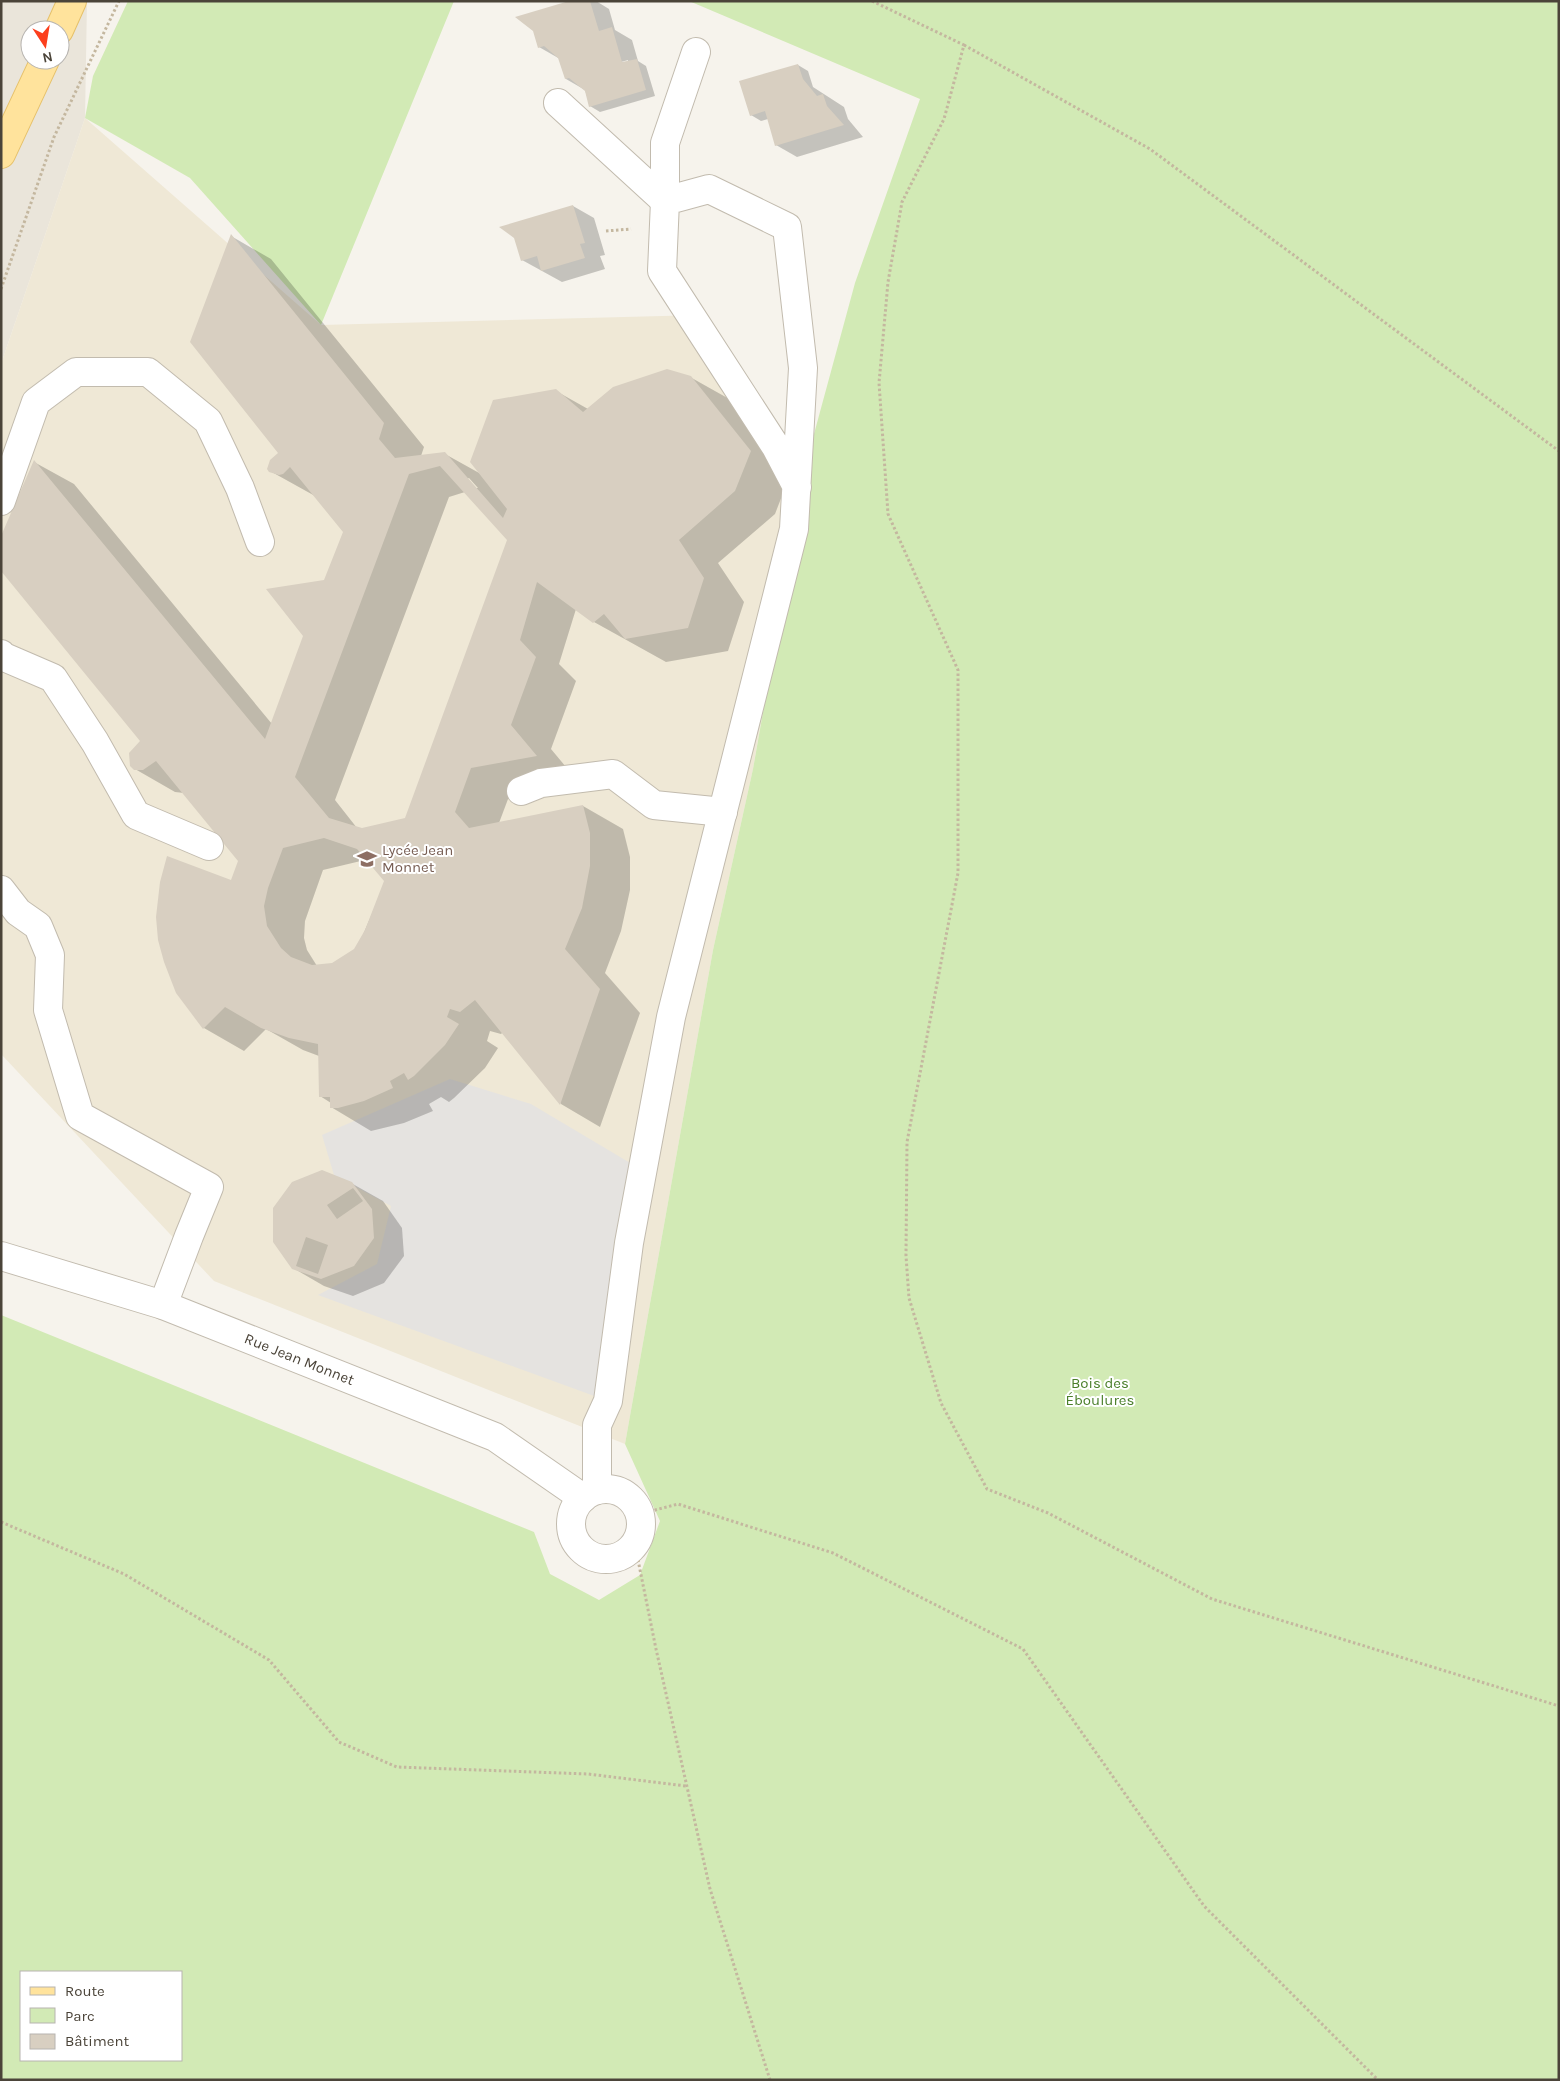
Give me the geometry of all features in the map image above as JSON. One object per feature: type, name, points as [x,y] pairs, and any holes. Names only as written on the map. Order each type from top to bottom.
[{"type":"main road","points":[[63,20],[72,1]]},
{"type":"main road","points":[[1,154],[40,70]]},
{"type":"street","points":[[696,52],[665,143],[662,271],[776,447],[797,487]]},
{"type":"street","points":[[558,103],[665,200]]},
{"type":"street","points":[[640,1514],[642,1525],[635,1545],[626,1553],[616,1558],[604,1559],[592,1556],[583,1550],[576,1541],[572,1530],[572,1518],[576,1507],[590,1494],[596,1425],[608,1401],[626,1258],[670,1016],[794,529],[803,368],[787,227],[708,189],[665,200]]},
{"type":"street","points":[[1,501],[36,402],[76,372],[148,372],[208,422],[240,488],[260,542]]},
{"type":"street","points":[[2,656],[53,678],[94,742],[136,815],[209,846]]},
{"type":"street","points":[[521,791],[541,783],[613,774],[654,805],[722,812]]},
{"type":"street","points":[[1,890],[18,912],[38,926],[50,955],[48,1010],[80,1116],[209,1186],[188,1236],[163,1305]]},
{"type":"street","name":"Rue Jean Monnet","points":[[1,1256],[163,1305],[495,1438],[590,1494],[608,1489],[628,1496],[636,1504],[640,1514]]},
{"type":"path","points":[[1,289],[54,137],[119,1]]},
{"type":"path","points":[[872,1],[964,45],[1150,149],[1559,451]]},
{"type":"path","points":[[964,45],[944,119],[902,202],[888,282],[879,383],[888,514],[958,670],[958,874],[907,1142],[906,1256],[909,1298],[941,1403],[987,1490],[1048,1513],[1212,1599],[1559,1706]]},
{"type":"path","points":[[640,1514],[678,1504],[833,1554],[1023,1649],[1204,1906],[1378,2080]]},
{"type":"path","points":[[1,1522],[124,1574],[270,1660],[339,1742],[398,1767],[588,1774],[686,1786]]},
{"type":"path","points":[[635,1545],[656,1649],[710,1889],[770,2080]]},
{"type":"shaded area","points":[[1,1],[87,1],[85,118],[1,364]]},
{"type":"shaded area","name":"Lycée Jean Monnet","points":[[85,118],[321,325],[701,315],[776,447],[794,529],[753,769],[713,950],[625,1444],[214,1281],[1,1054],[1,364]]},
{"type":"shaded area","points":[[450,1079],[531,1104],[642,1170],[608,1401],[318,1295],[377,1264],[391,1206],[334,1175],[322,1135]]},
{"type":"green space","points":[[128,1],[454,1],[321,325],[190,178],[85,118],[93,76]]},
{"type":"green space","name":"Bois des Éboulures","points":[[689,1],[1559,1],[1559,2080],[1,2080],[1,1315],[534,1532],[550,1574],[599,1600],[640,1575],[660,1521],[625,1444],[713,950],[753,769],[808,456],[855,283],[920,99]]},
{"type":"building","points":[[569,1],[590,1],[599,31],[612,27],[622,62],[637,59],[646,90],[589,107],[585,91],[569,78],[565,79],[558,58],[544,46],[538,48],[533,31],[515,17]]},
{"type":"building","points":[[798,64],[803,79],[817,96],[823,94],[827,106],[844,125],[775,146],[765,111],[750,116],[739,81]]},
{"type":"building","points":[[573,205],[585,243],[580,244],[585,258],[541,271],[537,256],[521,261],[514,238],[499,227]]},
{"type":"building","points":[[231,234],[384,423],[379,439],[395,458],[445,452],[503,518],[507,509],[470,462],[493,400],[556,389],[583,412],[613,387],[667,369],[691,376],[751,451],[735,491],[679,540],[704,578],[688,628],[625,639],[604,614],[593,623],[537,582],[520,640],[536,657],[511,725],[537,756],[471,768],[455,812],[469,828],[583,805],[590,833],[590,866],[582,908],[565,949],[600,989],[560,1105],[475,1000],[460,1012],[450,1009],[447,1017],[459,1024],[445,1045],[414,1076],[408,1080],[404,1073],[390,1081],[393,1088],[364,1101],[338,1108],[330,1108],[330,1097],[319,1097],[318,1044],[289,1038],[261,1028],[225,1007],[203,1029],[176,993],[158,940],[156,917],[160,882],[167,856],[231,880],[238,861],[156,761],[143,770],[134,770],[130,766],[129,753],[140,741],[1,571],[1,536],[34,460],[265,739],[303,636],[266,589],[324,580],[343,532],[290,467],[283,474],[279,475],[269,472],[267,469],[270,460],[278,453],[190,342]],"holes":[[[440,466],[507,540],[405,818],[362,828],[329,818],[295,777],[409,474]],[[324,838],[357,849],[384,881],[365,930],[354,949],[332,963],[312,965],[291,957],[281,948],[267,926],[264,906],[268,888],[283,848]]]},
{"type":"building","points":[[322,1170],[352,1182],[372,1209],[374,1238],[354,1266],[321,1279],[292,1269],[273,1242],[273,1208],[292,1182]],"holes":[[[353,1188],[363,1201],[337,1219],[327,1205]],[[306,1237],[328,1245],[318,1274],[296,1266]]]},
{"type":"place","name":"Lycée Jean Monnet","points":[[367,859]]}]
